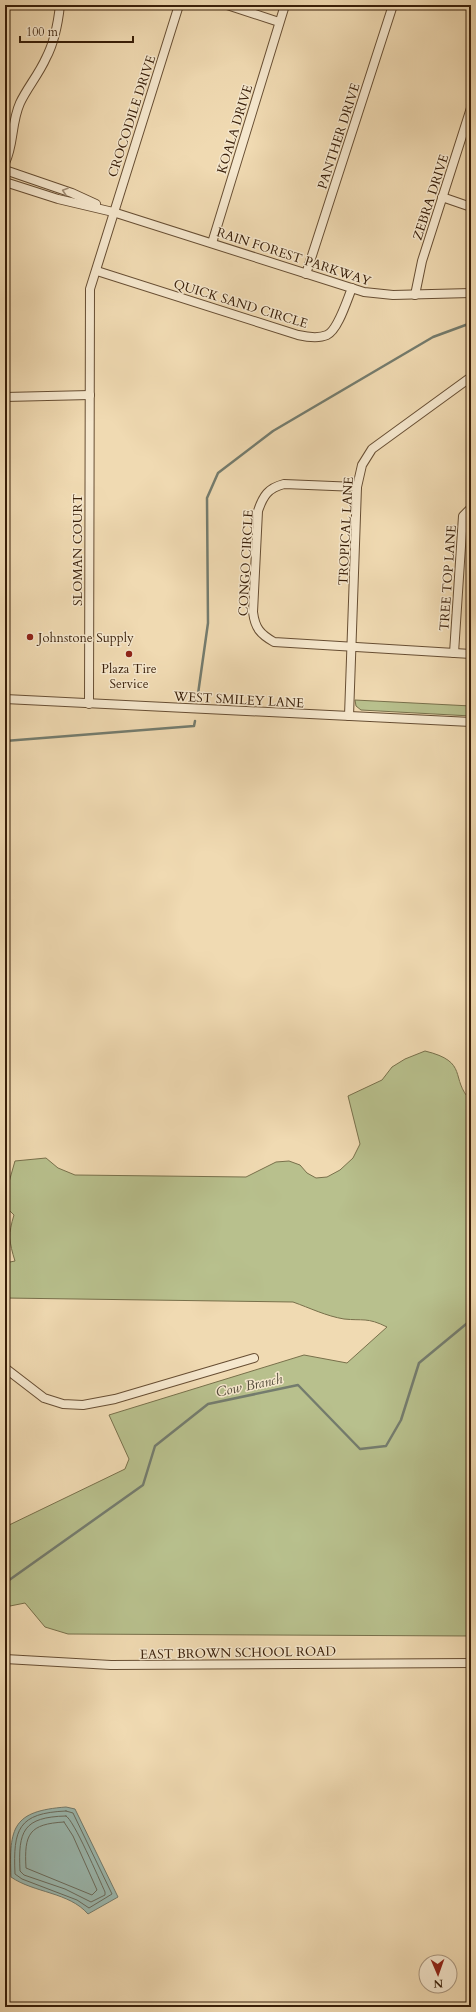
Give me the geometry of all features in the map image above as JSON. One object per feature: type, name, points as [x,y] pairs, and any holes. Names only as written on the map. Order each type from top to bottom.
[{"type":"street","points":[[5,163],[9,154],[12,126],[20,103],[46,59],[54,40],[60,5]]},
{"type":"street","name":"CROCODILE DRIVE","points":[[97,271],[113,212],[179,5]]},
{"type":"street","points":[[227,5],[279,22]]},
{"type":"street","name":"KOALA DRIVE","points":[[212,243],[285,5]]},
{"type":"street","name":"PANTHER DRIVE","points":[[306,274],[393,5]]},
{"type":"street","name":"ZEBRA DRIVE","points":[[415,295],[422,261],[471,108]]},
{"type":"street","name":"RAIN FOREST PARKWAY","points":[[5,170],[72,193],[113,212]]},
{"type":"street","name":"RAIN FOREST PARKWAY","points":[[5,182],[58,199],[113,212],[352,288],[379,294],[471,294]]},
{"type":"street","points":[[442,197],[471,207]]},
{"type":"street","name":"QUICK SAND CIRCLE","points":[[97,271],[298,335],[310,337],[327,335],[334,329],[342,314],[352,288]]},
{"type":"street","name":"SLOMAN COURT","points":[[89,704],[90,290],[97,271]]},
{"type":"street","name":"TROPICAL LANE","points":[[349,716],[357,487],[362,465],[372,449],[471,377]]},
{"type":"street","points":[[5,397],[90,396]]},
{"type":"street","name":"CONGO CIRCLE","points":[[352,648],[274,642],[261,635],[255,625],[253,612],[258,511],[262,497],[275,486],[284,484],[357,487]]},
{"type":"street","name":"TREE TOP LANE","points":[[454,653],[463,516],[471,508]]},
{"type":"street","points":[[352,648],[471,654]]},
{"type":"street","name":"WEST SMILEY LANE","points":[[5,699],[471,722]]},
{"type":"street","points":[[5,1368],[44,1398],[63,1404],[83,1405],[115,1399],[254,1358]]},
{"type":"street","name":"EAST BROWN SCHOOL ROAD","points":[[5,1659],[111,1665],[471,1663]]},
{"type":"green space","points":[[355,700],[471,706],[471,716],[361,710],[356,706]]},
{"type":"green space","points":[[425,1051],[439,1055],[448,1060],[454,1066],[461,1085],[471,1101],[471,1636],[68,1634],[45,1627],[25,1603],[5,1607],[5,1527],[125,1469],[129,1459],[109,1415],[304,1355],[347,1363],[387,1327],[365,1320],[337,1318],[293,1302],[5,1298],[5,1263],[15,1261],[10,1238],[14,1215],[7,1208],[5,1196],[15,1161],[46,1158],[58,1168],[75,1175],[246,1177],[276,1162],[289,1161],[300,1165],[307,1173],[316,1178],[327,1177],[340,1170],[353,1158],[360,1144],[348,1096],[382,1080],[392,1067],[405,1059]]},
{"type":"water","points":[[66,1807],[75,1809],[118,1897],[88,1914],[71,1901],[20,1882],[11,1877],[11,1846],[18,1825],[25,1818],[35,1813],[48,1809]]},
{"type":"waterway","points":[[198,694],[208,623],[207,498],[218,473],[273,431],[433,337],[471,323]]},
{"type":"waterway","points":[[5,741],[194,726],[195,721]]},
{"type":"waterway","name":"Cow Branch","points":[[5,1583],[143,1485],[155,1446],[208,1404],[298,1385],[360,1449],[386,1446],[401,1420],[419,1363],[471,1320]]},
{"type":"place","name":"Johnstone Supply","points":[[30,637]]},
{"type":"place","name":"Plaza Tire Service","points":[[129,654]]}]
